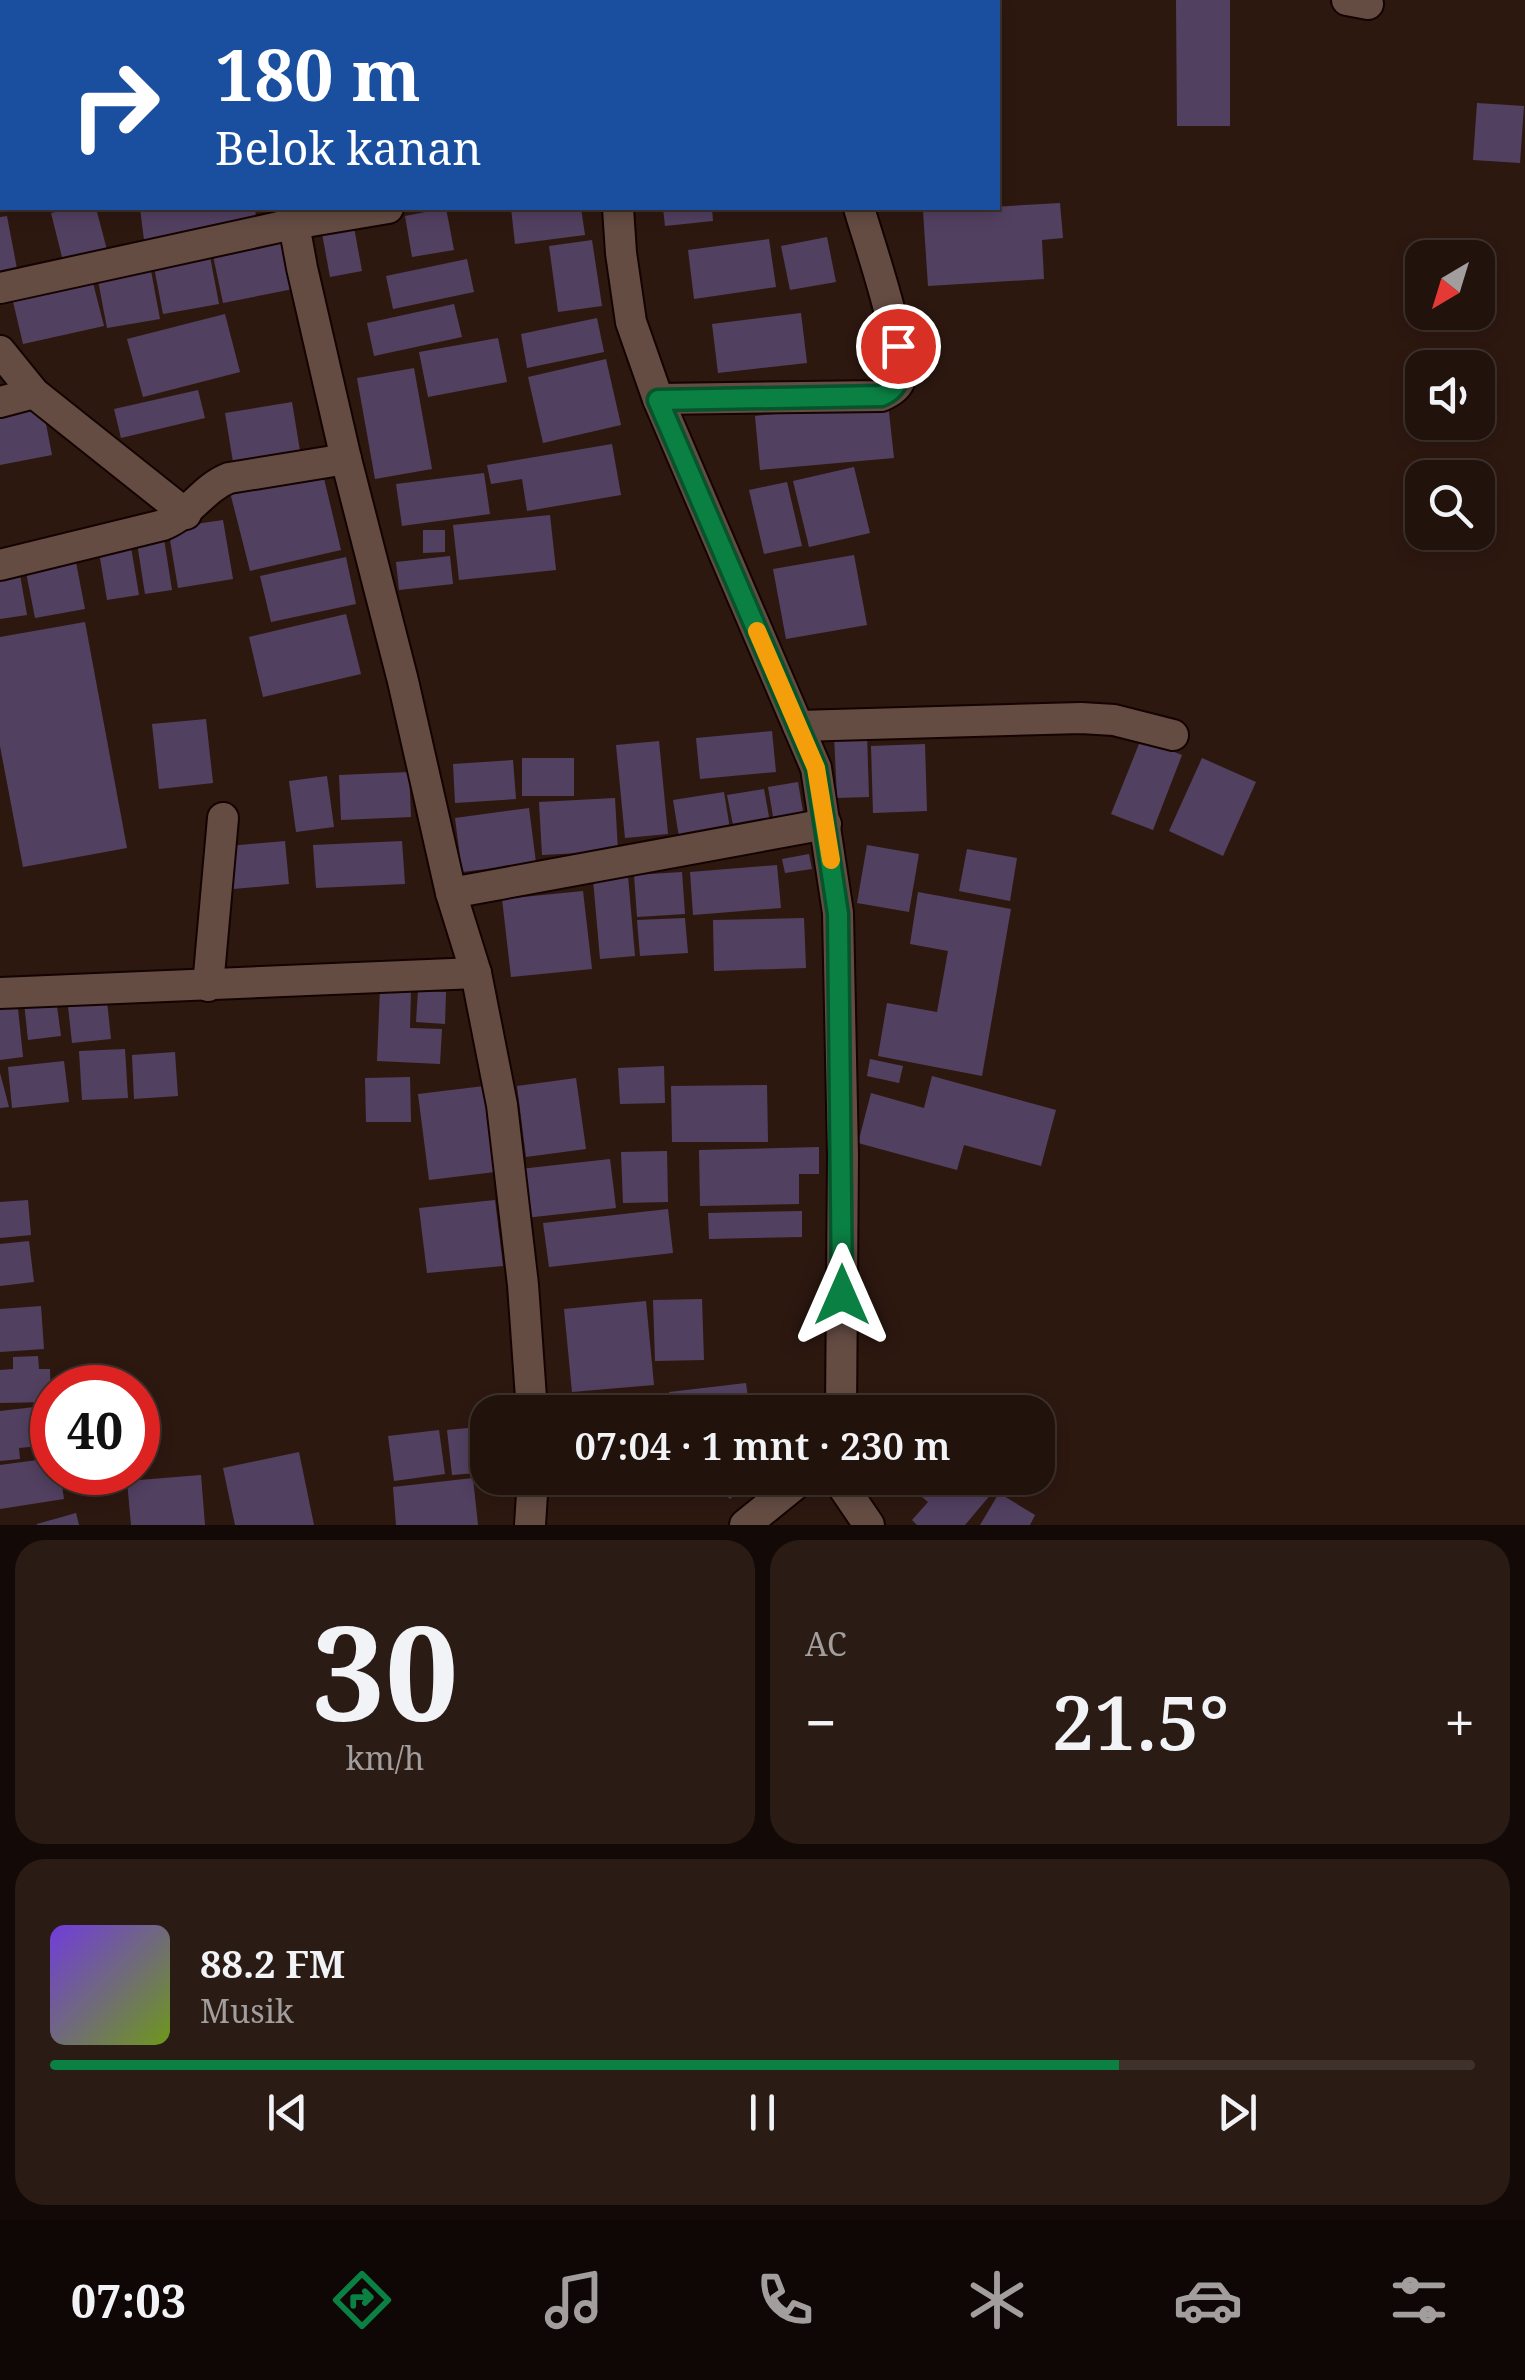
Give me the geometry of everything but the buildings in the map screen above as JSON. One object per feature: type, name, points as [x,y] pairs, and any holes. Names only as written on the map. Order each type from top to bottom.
[{"type":"street","points":[[0,288],[292,216],[364,210]]},
{"type":"street","points":[[618,210],[620,253],[631,322],[658,400],[816,768],[838,914],[843,1155],[841,1395]]},
{"type":"street","points":[[658,400],[881,396],[891,392],[899,381],[898,346],[859,210]]},
{"type":"street","points":[[292,216],[451,893],[476,974],[502,1105],[524,1285],[531,1395]]},
{"type":"street","points":[[0,351],[34,393],[186,514]]},
{"type":"street","points":[[0,402],[34,393]]},
{"type":"street","points":[[0,565],[163,524],[186,514],[212,488],[229,478],[346,459]]},
{"type":"street","points":[[798,726],[1082,718],[1114,720],[1173,735]]},
{"type":"street","points":[[208,986],[223,818]]},
{"type":"street","points":[[451,893],[826,824]]},
{"type":"street","points":[[0,994],[476,974]]},
{"type":"street","points":[[530,1525],[533,1495]]},
{"type":"street","points":[[745,1525],[782,1495]]},
{"type":"street","points":[[849,1495],[869,1525]]},
{"type":"slow traffic","points":[[757,631],[816,768],[831,860]]},
{"type":"route","points":[[842,1295],[838,914],[816,768],[658,400],[881,396],[891,392],[899,381],[898,346]]}]
